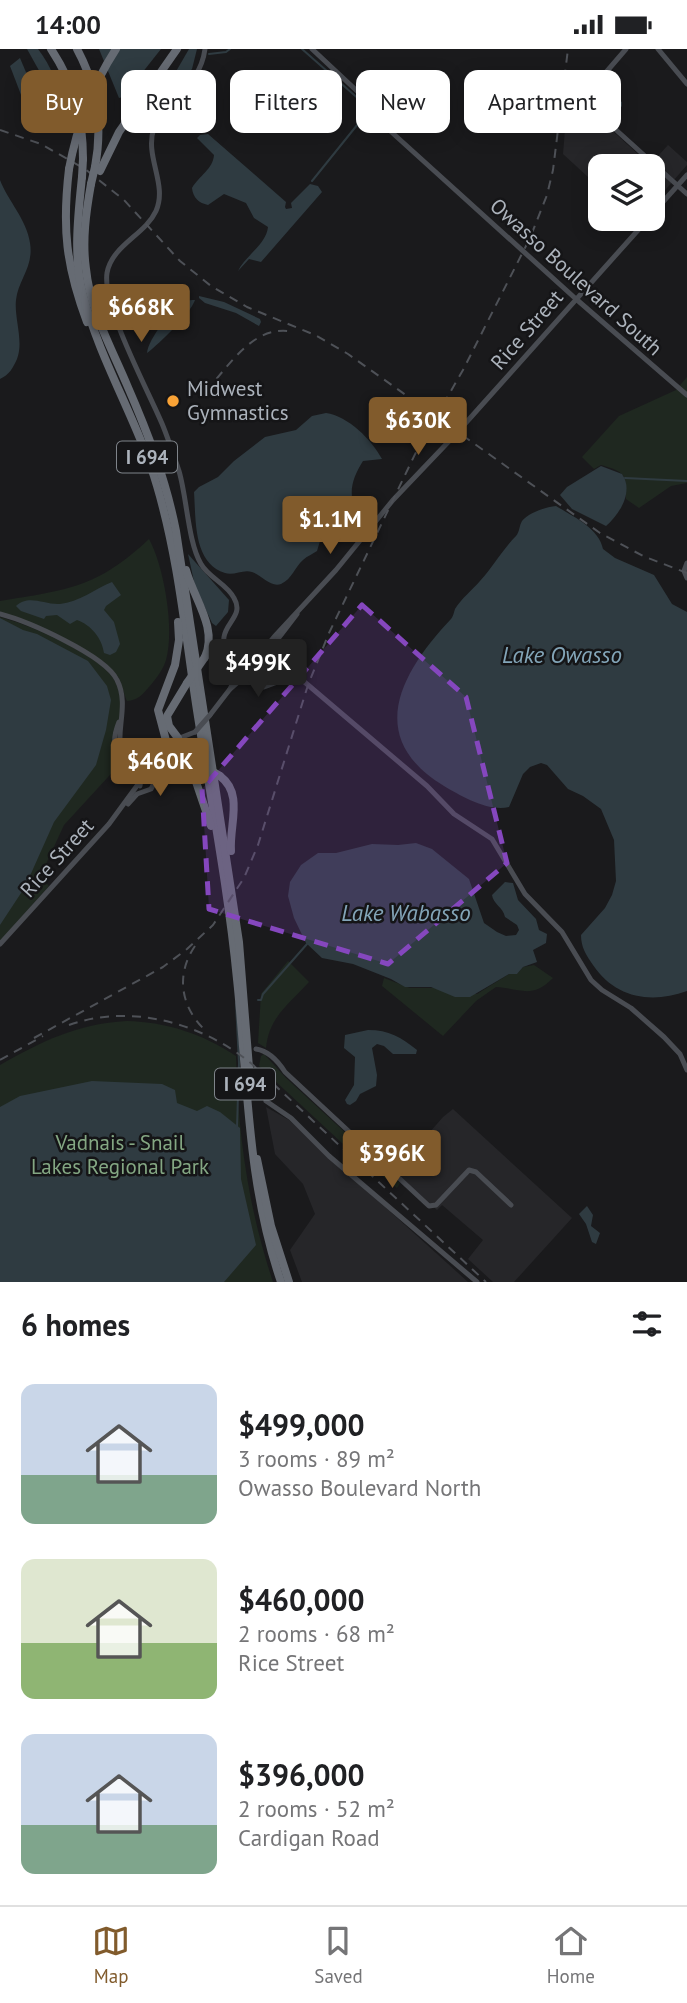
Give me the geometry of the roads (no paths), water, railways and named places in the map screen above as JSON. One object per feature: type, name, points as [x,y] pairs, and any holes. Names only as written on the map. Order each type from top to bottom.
[{"type":"highway","name":"I 694","points":[[51,49],[73,89],[81,116],[83,159],[77,221],[78,264],[83,294],[152,470],[173,557],[237,975],[252,1161],[263,1220],[281,1282]]},
{"type":"highway","name":"I 694","points":[[77,49],[95,93],[100,138],[98,169],[87,209],[86,269],[91,297],[154,447],[173,514],[232,889],[245,996],[255,1146],[267,1206],[289,1282]]},
{"type":"highway","points":[[116,49],[89,99],[77,134],[64,211],[68,262],[75,292],[117,385]]},
{"type":"highway","points":[[98,169],[119,132],[177,49]]},
{"type":"highway","points":[[173,514],[190,582],[209,629],[210,640],[205,657],[167,716],[174,742]]},
{"type":"highway","points":[[173,557],[179,640],[175,665],[158,707],[159,719],[174,742]]},
{"type":"highway","points":[[182,752],[220,776],[230,787],[235,804],[230,833],[232,889]]},
{"type":"highway","points":[[182,752],[192,770],[219,850]]},
{"type":"highway","points":[[159,773],[179,758],[182,752]]},
{"type":"street","points":[[205,49],[204,60],[197,74],[160,117],[153,130],[151,148],[159,191],[157,208],[146,224],[116,253],[107,277],[115,315],[171,446],[183,486],[197,555],[206,570],[236,600],[236,615],[224,636],[224,644],[237,672],[241,678],[263,687],[291,677],[301,679],[427,786],[454,814],[490,837],[529,900],[562,932],[591,980],[631,1008],[664,1037],[680,1054],[687,1070]]},
{"type":"street","name":"Owasso Boulevard South","points":[[312,49],[372,105],[387,128],[687,395]]},
{"type":"street","points":[[626,49],[595,85],[594,109],[687,194]]},
{"type":"street","points":[[658,49],[687,84]]},
{"type":"street","points":[[665,200],[687,175]]},
{"type":"street","name":"Rice Street","points":[[237,672],[255,660],[637,231]]},
{"type":"street","points":[[687,563],[684,572],[687,578]]},
{"type":"street","points":[[0,614],[66,643],[111,670],[121,691],[123,713],[119,752],[142,779],[145,790]]},
{"type":"street","name":"Rice Street","points":[[246,680],[296,614]]},
{"type":"street","points":[[231,656],[247,665],[260,682],[269,685]]},
{"type":"street","points":[[182,752],[230,689],[237,672]]},
{"type":"street","points":[[230,689],[246,680]]},
{"type":"street","points":[[174,742],[195,732]]},
{"type":"street","points":[[174,742],[173,751],[182,752]]},
{"type":"street","points":[[174,742],[182,752]]},
{"type":"street","name":"Rice Street","points":[[109,824],[142,779],[156,771],[174,742]]},
{"type":"street","points":[[142,779],[153,782],[159,773]]},
{"type":"street","name":"Rice Street","points":[[0,944],[136,795],[151,789],[153,782]]},
{"type":"street","points":[[256,1049],[273,1058],[429,1206],[436,1205],[469,1170],[475,1172],[511,1205]]},
{"type":"street","points":[[266,1101],[291,1118],[329,1156],[477,1282]]},
{"type":"water","points":[[27,49],[38,49],[51,70],[39,70]]},
{"type":"water","points":[[99,49],[161,49],[144,70],[121,70],[119,98]]},
{"type":"water","points":[[189,49],[197,49],[191,70],[177,70]]},
{"type":"water","points":[[20,58],[25,70],[21,70],[21,95],[10,66]]},
{"type":"water","points":[[208,134],[286,202],[286,209],[292,208],[291,203],[310,184],[318,186],[322,192],[261,262],[249,259],[238,271],[259,245],[268,227],[254,218],[246,203],[224,194],[208,205],[195,197],[192,188],[213,160],[214,155],[197,138]]},
{"type":"water","points":[[0,180],[25,226],[31,252],[16,300],[19,352],[12,368],[0,379]]},
{"type":"water","points":[[199,296],[224,302],[260,319],[261,322],[259,326],[236,313],[205,303]]},
{"type":"water","points":[[195,300],[167,336],[147,353],[156,333],[167,318],[184,302]]},
{"type":"water","points":[[326,413],[351,424],[372,444],[382,459],[363,461],[359,467],[352,490],[355,509],[324,528],[317,551],[303,560],[281,584],[270,583],[252,572],[228,574],[215,568],[207,560],[198,539],[194,492],[218,477],[265,437],[296,430],[312,416]]},
{"type":"water","points":[[601,466],[622,474],[627,488],[624,502],[606,526],[572,509],[560,495],[567,487]]},
{"type":"water","name":"Lake Owasso","points":[[556,506],[591,529],[603,549],[615,558],[654,575],[672,604],[687,612],[687,991],[674,995],[647,997],[623,991],[602,976],[583,947],[581,935],[605,908],[616,881],[614,840],[601,809],[568,789],[547,765],[541,763],[530,767],[523,774],[509,807],[492,807],[475,802],[444,786],[419,767],[404,747],[398,725],[399,704],[406,682],[433,639],[452,618],[460,602],[485,576],[516,536],[522,521],[528,515]]},
{"type":"water","points":[[188,554],[229,600],[228,612],[216,626],[212,623],[195,586]]},
{"type":"water","points":[[112,582],[121,595],[104,610],[114,622],[120,644],[116,652],[110,655],[104,653],[98,637],[82,622],[77,620],[70,624],[57,615],[46,616],[44,619],[21,611],[16,606],[31,600],[67,603]]},
{"type":"water","points":[[0,618],[88,661],[107,686],[111,700],[96,765],[54,822],[25,887],[0,925]]},
{"type":"water","name":"Lake Wabasso","points":[[416,843],[432,849],[469,879],[484,923],[506,936],[516,935],[519,930],[517,925],[505,917],[492,895],[505,882],[513,883],[518,900],[536,919],[539,930],[547,934],[546,943],[533,950],[537,962],[523,967],[517,974],[509,974],[470,997],[455,997],[431,987],[405,987],[353,964],[322,958],[306,943],[294,918],[288,896],[290,882],[301,865],[318,853],[336,853],[372,844]]},
{"type":"water","points":[[368,1030],[394,1035],[417,1050],[416,1054],[393,1054],[377,1044],[372,1048],[377,1075],[376,1086],[360,1094],[350,1105],[345,1100],[354,1085],[355,1057],[344,1048],[345,1035]]},
{"type":"water","name":"Vadnais - Snail Lakes Regional Park","points":[[92,1081],[162,1084],[175,1090],[177,1103],[197,1111],[207,1106],[220,1112],[240,1128],[241,1179],[256,1245],[224,1282],[0,1282],[0,1107],[20,1096]]},
{"type":"water","points":[[587,1206],[593,1215],[591,1226],[600,1233],[596,1244],[592,1242],[586,1224],[579,1214]]},
{"type":"waterway","points":[[209,54],[230,49]]},
{"type":"waterway","points":[[302,49],[370,109],[312,181]]},
{"type":"waterway","points":[[625,478],[687,481]]},
{"type":"waterway","points":[[258,1000],[261,1000],[263,994],[307,944]]},
{"type":"waterway","points":[[236,1003],[239,1063],[237,1127]]},
{"type":"railway","points":[[34,1038],[163,967],[187,949],[213,925],[244,878],[258,845],[308,685],[329,633],[418,448],[463,370],[530,238],[547,195],[553,170],[568,49]]},
{"type":"railway","points":[[0,130],[41,144],[85,169],[124,200],[180,261],[211,286],[247,307],[315,335],[348,354],[600,533],[643,556],[687,573]]},
{"type":"railway","points":[[206,391],[244,348],[255,340],[280,331],[294,332]]},
{"type":"railway","points":[[195,946],[185,968],[184,991],[191,1012],[206,1031]]},
{"type":"railway","points":[[69,1025],[117,1016],[141,1017],[188,1028],[232,1050],[252,1064],[486,1282]]},
{"type":"railway","points":[[0,1060],[43,1036]]},
{"type":"place","name":"Midwest Gymnastics","points":[[173,401]]}]
